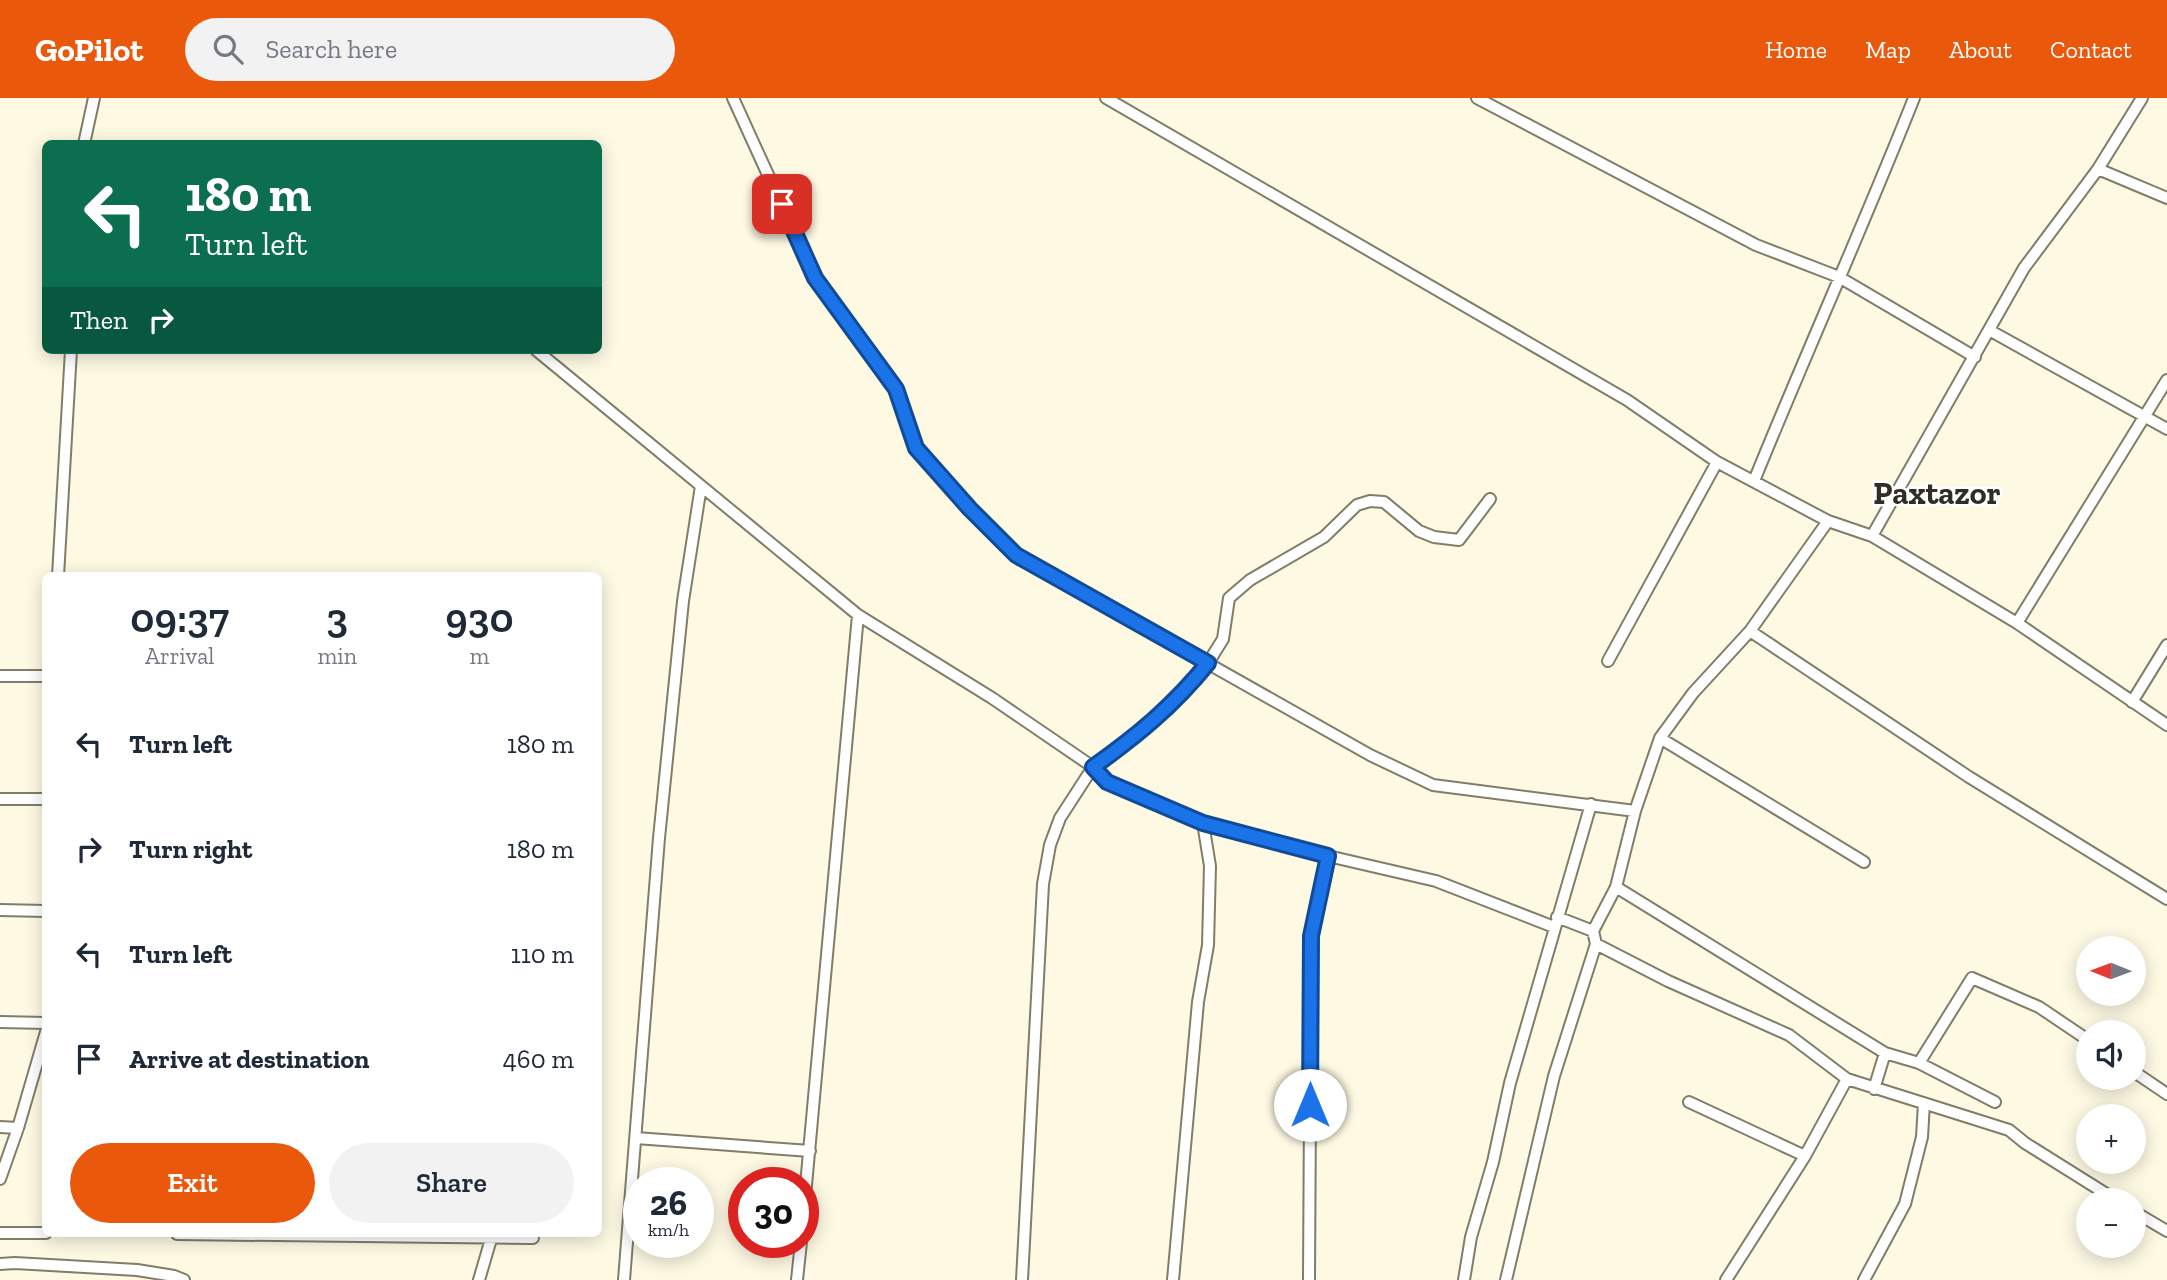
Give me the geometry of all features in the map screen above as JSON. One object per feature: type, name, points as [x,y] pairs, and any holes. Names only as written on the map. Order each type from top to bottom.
[{"type":"street","points":[[85,140],[94,98]]},
{"type":"street","points":[[733,98],[815,278],[896,389],[916,448],[970,509],[1016,555],[1370,755],[1433,785],[1635,811]]},
{"type":"street","points":[[1106,98],[1627,400],[1717,462],[1828,521],[1872,536],[2017,623],[2167,725]]},
{"type":"street","points":[[1477,98],[1756,245],[1839,278],[1975,357]]},
{"type":"street","points":[[1754,481],[1914,98]]},
{"type":"street","points":[[1872,536],[2024,268],[2098,169],[2142,98]]},
{"type":"street","points":[[2098,169],[2167,198]]},
{"type":"street","points":[[1989,330],[2167,429]]},
{"type":"street","points":[[58,572],[71,354]]},
{"type":"street","points":[[541,354],[858,615],[992,698],[1093,767],[1107,782],[1203,823],[1436,881],[1555,922],[1593,931]]},
{"type":"street","points":[[2017,623],[2167,380]]},
{"type":"street","points":[[1608,661],[1717,462]]},
{"type":"street","points":[[624,1280],[660,825],[682,601],[701,486]]},
{"type":"street","points":[[1022,1280],[1043,884],[1050,845],[1060,818],[1093,767],[1137,736],[1185,691],[1208,663],[1223,639],[1229,598],[1250,580],[1324,537],[1357,505],[1370,501],[1384,502],[1419,531],[1434,537],[1459,540],[1490,499]]},
{"type":"street","points":[[1506,1280],[1553,1076],[1597,944],[1593,931],[1616,887],[1635,811],[1660,738],[1693,693],[1750,631],[1828,521]]},
{"type":"street","points":[[808,1167],[858,615]]},
{"type":"street","points":[[1750,631],[1969,777],[2167,899]]},
{"type":"street","points":[[2132,702],[2167,645]]},
{"type":"street","points":[[0,676],[42,676]]},
{"type":"street","points":[[1660,738],[1864,862]]},
{"type":"street","points":[[0,799],[42,799]]},
{"type":"street","points":[[1464,1280],[1471,1237],[1493,1162],[1510,1083],[1591,804]]},
{"type":"street","points":[[1172,1280],[1198,1002],[1209,945],[1210,866],[1203,823]]},
{"type":"street","points":[[1309,1280],[1311,936],[1328,856]]},
{"type":"street","points":[[1616,887],[1885,1053],[1919,1063],[1995,1102]]},
{"type":"street","points":[[0,910],[42,911]]},
{"type":"street","points":[[1597,944],[1668,981],[1789,1035],[1847,1079],[2009,1130],[2097,1188]]},
{"type":"street","points":[[1919,1063],[1972,978],[2039,1007],[2076,1032]]},
{"type":"street","points":[[0,1022],[42,1023]]},
{"type":"street","points":[[0,1180],[42,1046]]},
{"type":"street","points":[[1874,1089],[1885,1053]]},
{"type":"street","points":[[1726,1280],[1805,1156],[1847,1079]]},
{"type":"street","points":[[2146,1080],[2167,1094]]},
{"type":"street","points":[[1689,1102],[1805,1156]]},
{"type":"street","points":[[1864,1280],[1905,1204],[1922,1137],[1924,1103]]},
{"type":"street","points":[[0,1128],[18,1128]]},
{"type":"street","points":[[636,1138],[810,1151]]},
{"type":"street","points":[[2146,1219],[2167,1231]]},
{"type":"street","points":[[0,1233],[42,1233]]},
{"type":"street","points":[[365,1237],[533,1238]]},
{"type":"street","points":[[479,1280],[491,1239]]},
{"type":"street","points":[[797,1280],[799,1258]]},
{"type":"street","points":[[0,1264],[137,1270],[184,1280]]},
{"type":"district","name":"Paxtazor","points":[[1937,493]]},
{"type":"route","points":[[782,204],[815,278],[896,389],[916,448],[970,509],[1016,555],[1208,663],[1185,691],[1137,736],[1093,767],[1107,782],[1203,823],[1328,856],[1311,936],[1310,1105]]}]
